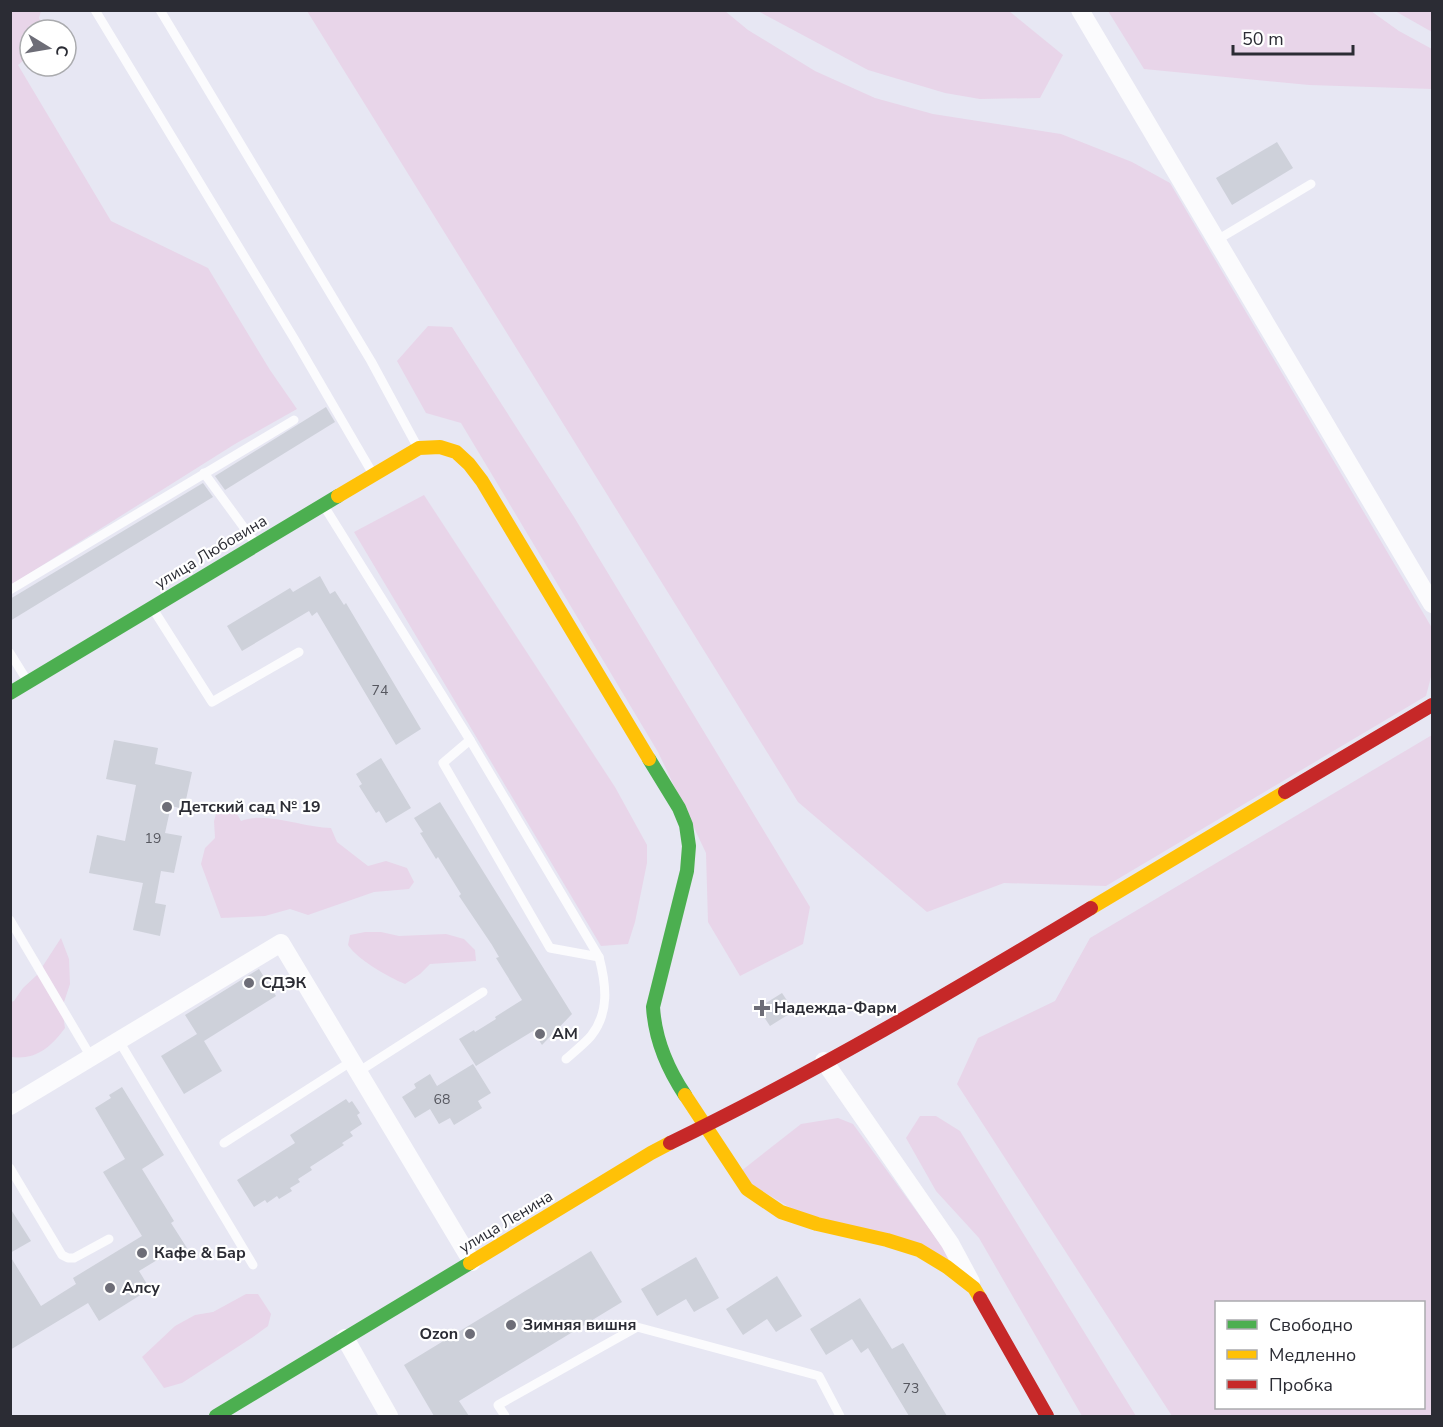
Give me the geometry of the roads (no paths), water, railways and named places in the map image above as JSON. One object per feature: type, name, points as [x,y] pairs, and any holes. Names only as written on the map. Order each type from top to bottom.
[{"type":"street","points":[[1080,10],[1432,604]]},
{"type":"street","name":"улица Любовина","points":[[10,693],[322,504],[425,447]]},
{"type":"street","points":[[425,447],[447,448],[460,454],[482,481],[686,825],[689,846],[687,871],[653,1007],[654,1027],[668,1069],[705,1127],[747,1189],[781,1212],[817,1224],[919,1250],[947,1267],[974,1288]]},
{"type":"street","name":"улица Ленина","points":[[216,1416],[651,1153],[753,1103],[954,990],[1432,705]]},
{"type":"street","points":[[10,1106],[281,943],[472,1262]]},
{"type":"street","points":[[821,1063],[950,1243],[1047,1416]]},
{"type":"street","points":[[345,1338],[389,1416]]},
{"type":"lane","points":[[95,10],[295,340],[373,474]]},
{"type":"lane","points":[[160,10],[425,447]]},
{"type":"lane","points":[[1217,240],[1311,184]]},
{"type":"lane","points":[[10,590],[294,420]]},
{"type":"lane","points":[[204,473],[256,544]]},
{"type":"lane","points":[[322,504],[470,741],[599,957],[605,979],[606,1002],[591,1036],[566,1059]]},
{"type":"lane","points":[[152,608],[212,702],[299,652]]},
{"type":"lane","points":[[10,653],[28,683]]},
{"type":"lane","points":[[470,741],[442,763],[550,948],[599,957]]},
{"type":"lane","points":[[10,920],[91,1058]]},
{"type":"lane","points":[[224,1143],[483,992]]},
{"type":"lane","points":[[119,1041],[253,1265]]},
{"type":"lane","points":[[10,1168],[62,1255],[74,1258],[109,1239]]},
{"type":"lane","points":[[505,1416],[498,1405],[637,1327],[819,1376],[840,1416]]},
{"type":"place","name":"Детский сад № 19","points":[[167,807]]},
{"type":"place","name":"СДЭК","points":[[249,983]]},
{"type":"place","name":"Надежда-Фарм","points":[[762,1008]]},
{"type":"place","name":"АМ","points":[[540,1034]]},
{"type":"place","name":"Кафе & Бар","points":[[142,1253]]},
{"type":"place","name":"Алсу","points":[[110,1288]]},
{"type":"place","name":"Зимняя вишня","points":[[511,1325]]},
{"type":"place","name":"Ozon","points":[[470,1334]]}]
